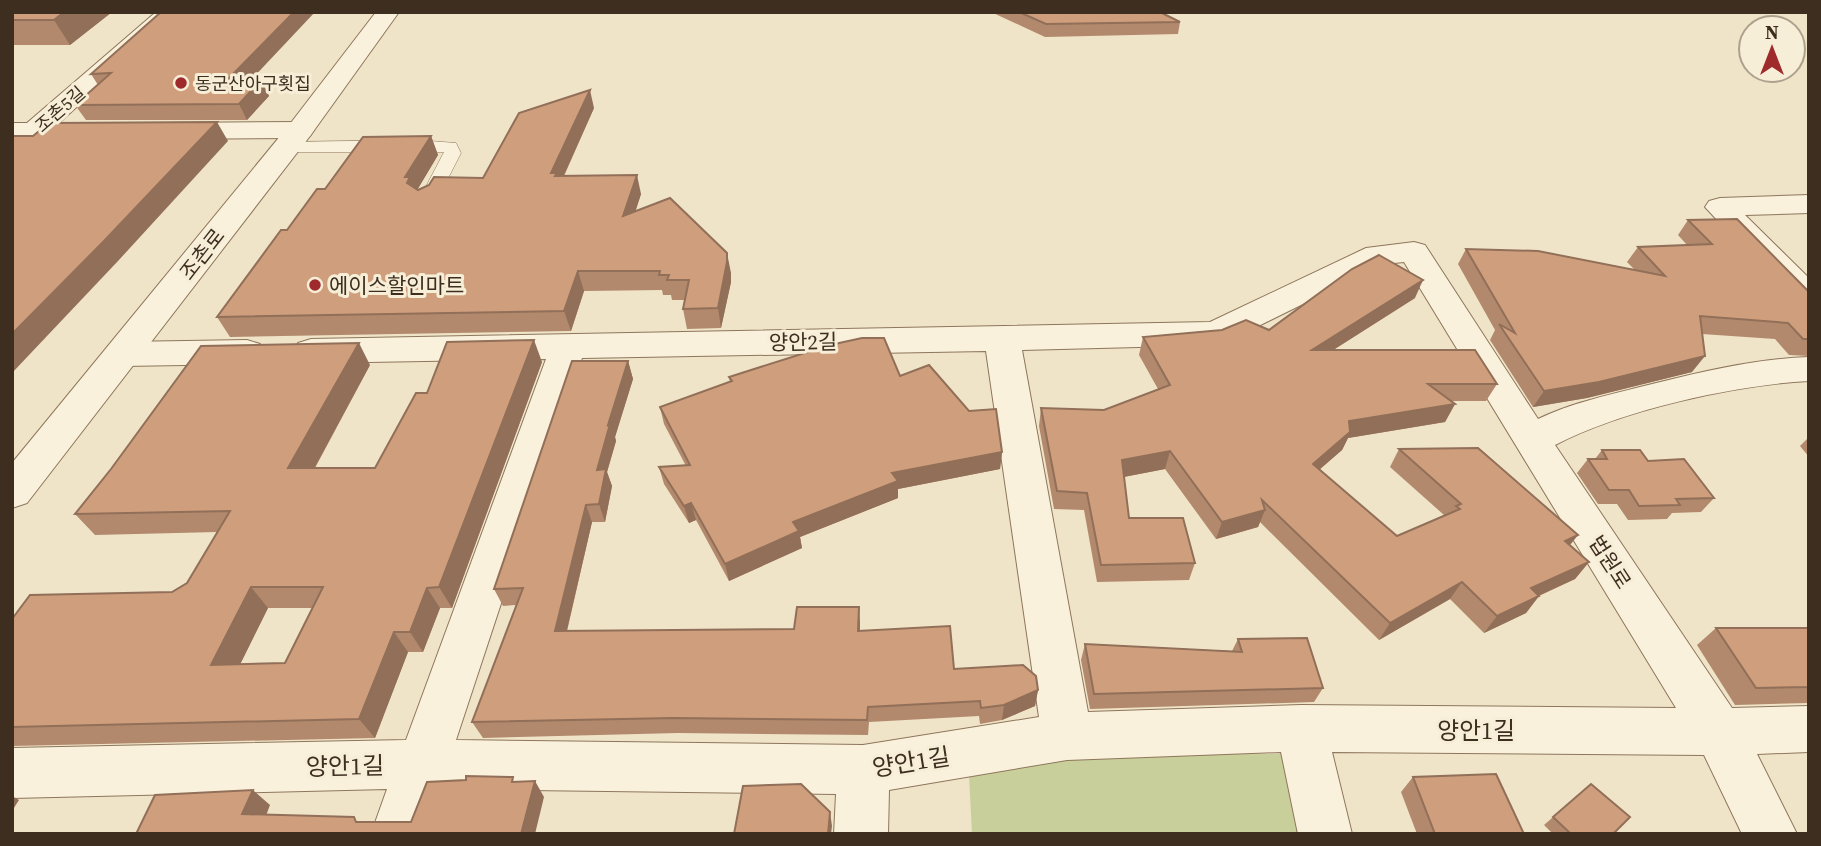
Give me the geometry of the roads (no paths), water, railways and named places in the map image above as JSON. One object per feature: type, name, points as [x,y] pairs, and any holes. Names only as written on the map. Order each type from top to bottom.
[{"type":"street","name":"조촌5길","points":[[12,149],[23,131],[170,12]]},
{"type":"street","name":"조촌로","points":[[12,492],[294,138],[388,12]]},
{"type":"street","points":[[23,131],[127,131],[294,138]]},
{"type":"street","points":[[1809,204],[1720,207],[1809,298]]},
{"type":"street","name":"양안2길","points":[[123,355],[1216,333],[1377,255],[1414,252],[1439,296]]},
{"type":"street","name":"법원로","points":[[1439,296],[1719,732],[1770,834]]},
{"type":"street","points":[[1002,339],[1067,736]]},
{"type":"street","points":[[398,834],[569,345]]},
{"type":"street","points":[[1531,440],[1576,417],[1679,390],[1770,371],[1809,369]]},
{"type":"street","points":[[1301,728],[1325,834]]},
{"type":"street","name":"양안1길","points":[[12,773],[422,764],[863,770],[1067,736],[1301,728],[1719,732],[1809,729]]},
{"type":"street","points":[[861,834],[863,770]]},
{"type":"lane","points":[[294,138],[450,147],[453,153],[427,202]]},
{"type":"place","name":"동군산아구횟집","points":[[181,83]]},
{"type":"place","name":"에이스할인마트","points":[[315,285]]}]
